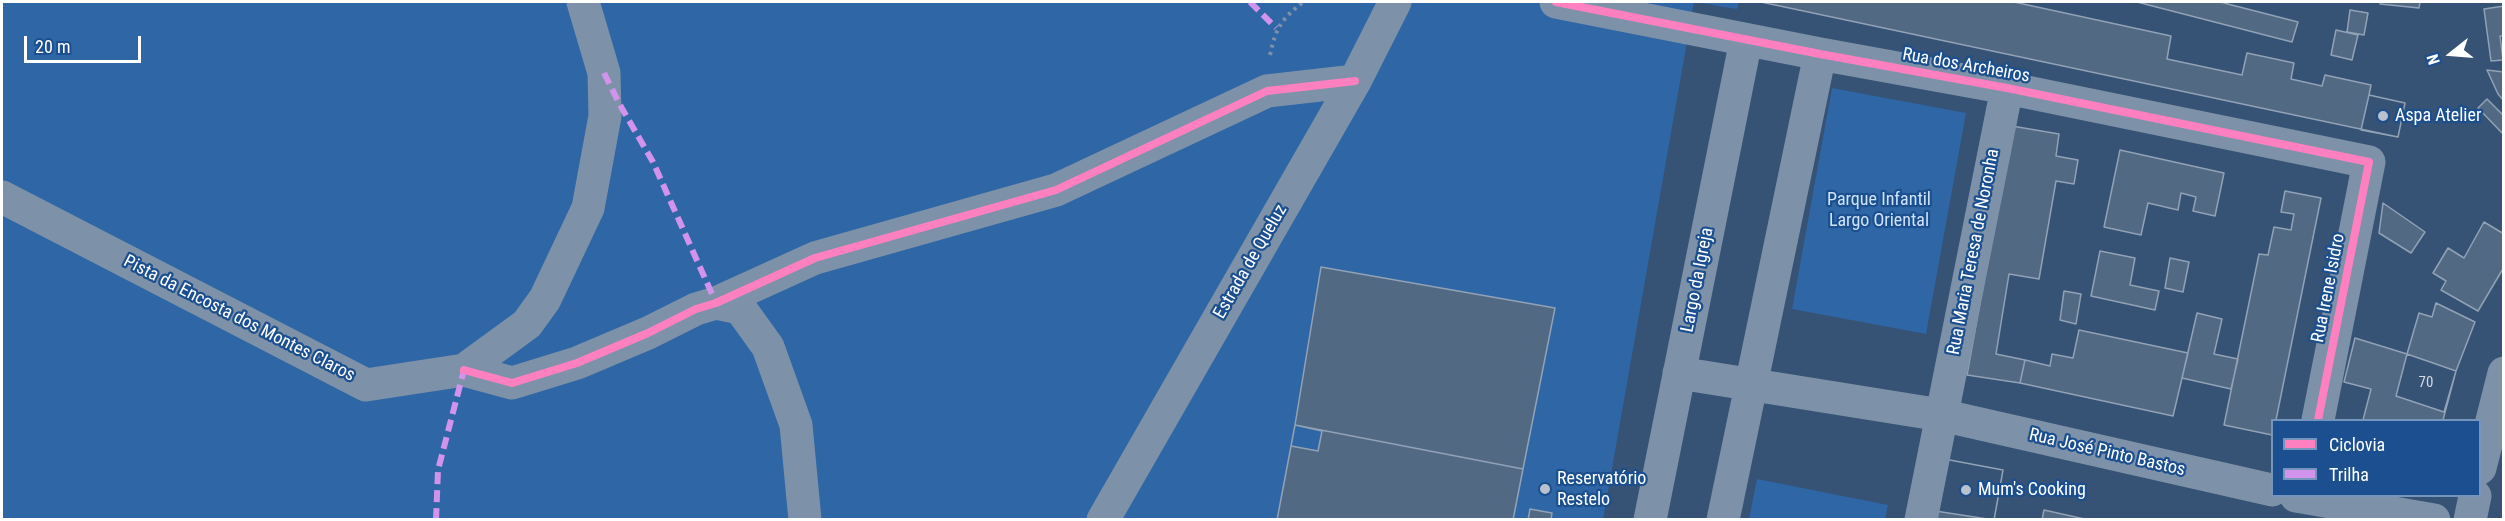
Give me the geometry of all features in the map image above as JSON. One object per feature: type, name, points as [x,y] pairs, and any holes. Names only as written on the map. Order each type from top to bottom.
[{"type":"street","name":"Pista da Encosta dos Montes Claros","points":[[2,197],[366,385],[464,370],[527,324],[545,299],[588,208],[605,116],[604,73],[583,2]]},
{"type":"street","name":"Estrada de Queluz","points":[[1103,519],[1355,81],[1395,2]]},
{"type":"street","name":"Rua dos Archeiros","points":[[1556,2],[2007,88],[2369,162]]},
{"type":"street","name":"Largo da Igreja","points":[[1650,519],[1746,40]]},
{"type":"street","points":[[1723,519],[1820,54]]},
{"type":"street","points":[[464,370],[512,383],[577,363],[815,258],[1056,190],[1267,91],[1355,81]]},
{"type":"street","name":"Rua Maria Teresa de Noronha","points":[[1921,519],[2007,88]]},
{"type":"street","name":"Rua Irene Isidro","points":[[2318,419],[2369,162]]},
{"type":"street","points":[[716,303],[740,308],[768,347],[796,425],[805,519]]},
{"type":"street","name":"Rua José Pinto Bastos","points":[[1679,373],[1941,415],[2271,494]]},
{"type":"street","points":[[2485,477],[2504,373]]},
{"type":"street","points":[[2470,519],[2478,497]]},
{"type":"street","name":"Rua José Pinto Bastos","points":[[2294,500],[2434,519]]},
{"type":"path","points":[[1267,91],[1264,78],[1276,28],[1286,15],[1303,2]]},
{"type":"green space","points":[[2,2],[1694,2],[1603,520],[2,519]]},
{"type":"green space","points":[[1694,2],[1739,2],[1737,9]]},
{"type":"green space","name":"Parque Infantil Largo Oriental","points":[[1832,88],[1966,113],[1926,334],[1792,309]]},
{"type":"green space","points":[[1757,479],[1888,505],[1885,519],[1749,519]]},
{"type":"building","points":[[1761,2],[2014,2],[2171,36],[2167,59],[2242,75],[2247,53],[2294,63],[2291,79],[2322,86],[2325,75],[2371,85],[2369,95],[2405,103],[2398,137]]},
{"type":"building","points":[[2137,2],[2220,2],[2298,22],[2292,42]]},
{"type":"building","points":[[2380,2],[2420,2],[2419,8],[2380,4]]},
{"type":"building","points":[[2504,6],[2504,36],[2500,36],[2503,60],[2491,61],[2484,9]]},
{"type":"building","points":[[2350,10],[2368,13],[2364,35],[2347,32]]},
{"type":"building","points":[[2336,30],[2358,35],[2352,60],[2331,55]]},
{"type":"building","points":[[2487,70],[2504,72],[2504,101],[2498,94]]},
{"type":"building","name":"Aspa Atelier","points":[[2369,95],[2405,103],[2398,137],[2361,130]]},
{"type":"building","points":[[2487,99],[2504,116],[2504,135],[2478,108]]},
{"type":"building","points":[[2012,126],[2059,134],[2056,156],[2078,160],[2074,184],[2056,181],[2039,279],[2009,274],[1996,354],[2025,360],[2020,383],[1967,375]]},
{"type":"building","points":[[2120,150],[2224,173],[2215,216],[2193,211],[2196,197],[2181,193],[2178,210],[2148,203],[2141,235],[2104,227]]},
{"type":"building","points":[[2285,191],[2321,198],[2276,419],[2271,419],[2271,435],[2224,425],[2259,254],[2268,255],[2274,227],[2291,230],[2294,214],[2281,212]]},
{"type":"building","points":[[2383,203],[2425,232],[2411,253],[2379,233]]},
{"type":"building","points":[[2484,222],[2504,234],[2504,267],[2478,311],[2441,290],[2446,281],[2433,273],[2448,248],[2464,258]]},
{"type":"building","points":[[2100,251],[2135,258],[2130,285],[2159,291],[2155,310],[2091,296]]},
{"type":"building","points":[[2170,258],[2189,262],[2183,292],[2165,288]]},
{"type":"building","points":[[1321,267],[1555,308],[1523,469],[1295,425]]},
{"type":"building","points":[[2064,291],[2081,294],[2076,324],[2060,320]]},
{"type":"building","points":[[2436,303],[2475,322],[2456,371],[2443,419],[2363,419],[2371,389],[2344,382],[2355,338],[2407,354],[2419,313],[2432,317]]},
{"type":"building","points":[[2197,313],[2222,319],[2214,354],[2238,359],[2231,389],[2182,378]]},
{"type":"building","points":[[2079,330],[2188,353],[2173,416],[2020,383],[2025,360],[2050,366],[2052,354],[2073,358]]},
{"type":"building","points":[[2407,354],[2456,371],[2444,412],[2396,396]]},
{"type":"building","points":[[1295,425],[1322,431],[1318,451],[1291,446]]},
{"type":"building","points":[[1295,425],[1523,469],[1513,520],[1277,520]]},
{"type":"building","name":"Mum's Cooking","points":[[1939,458],[2003,470],[1994,520],[1928,520]]},
{"type":"building","name":"Mum's Cooking","points":[[1939,458],[2003,470],[1994,520],[1929,510]]},
{"type":"building","points":[[1530,509],[1552,513],[1551,520],[1528,520]]},
{"type":"building","points":[[2044,510],[2089,520],[2042,520]]},
{"type":"marked path","points":[[1250,2],[1276,28]]},
{"type":"marked path","points":[[604,73],[653,162],[716,303]]},
{"type":"marked path","points":[[436,520],[438,470],[464,370]]},
{"type":"cycle path","points":[[1556,2],[2007,88],[2369,162],[2318,419]]},
{"type":"cycle path","points":[[464,370],[512,383],[577,363],[815,258],[1056,190],[1267,91],[1355,81]]},
{"type":"place","name":"Aspa Atelier","points":[[2383,116]]},
{"type":"place","name":"Reservatório Restelo","points":[[1545,489]]},
{"type":"place","name":"Mum's Cooking","points":[[1966,490]]}]
